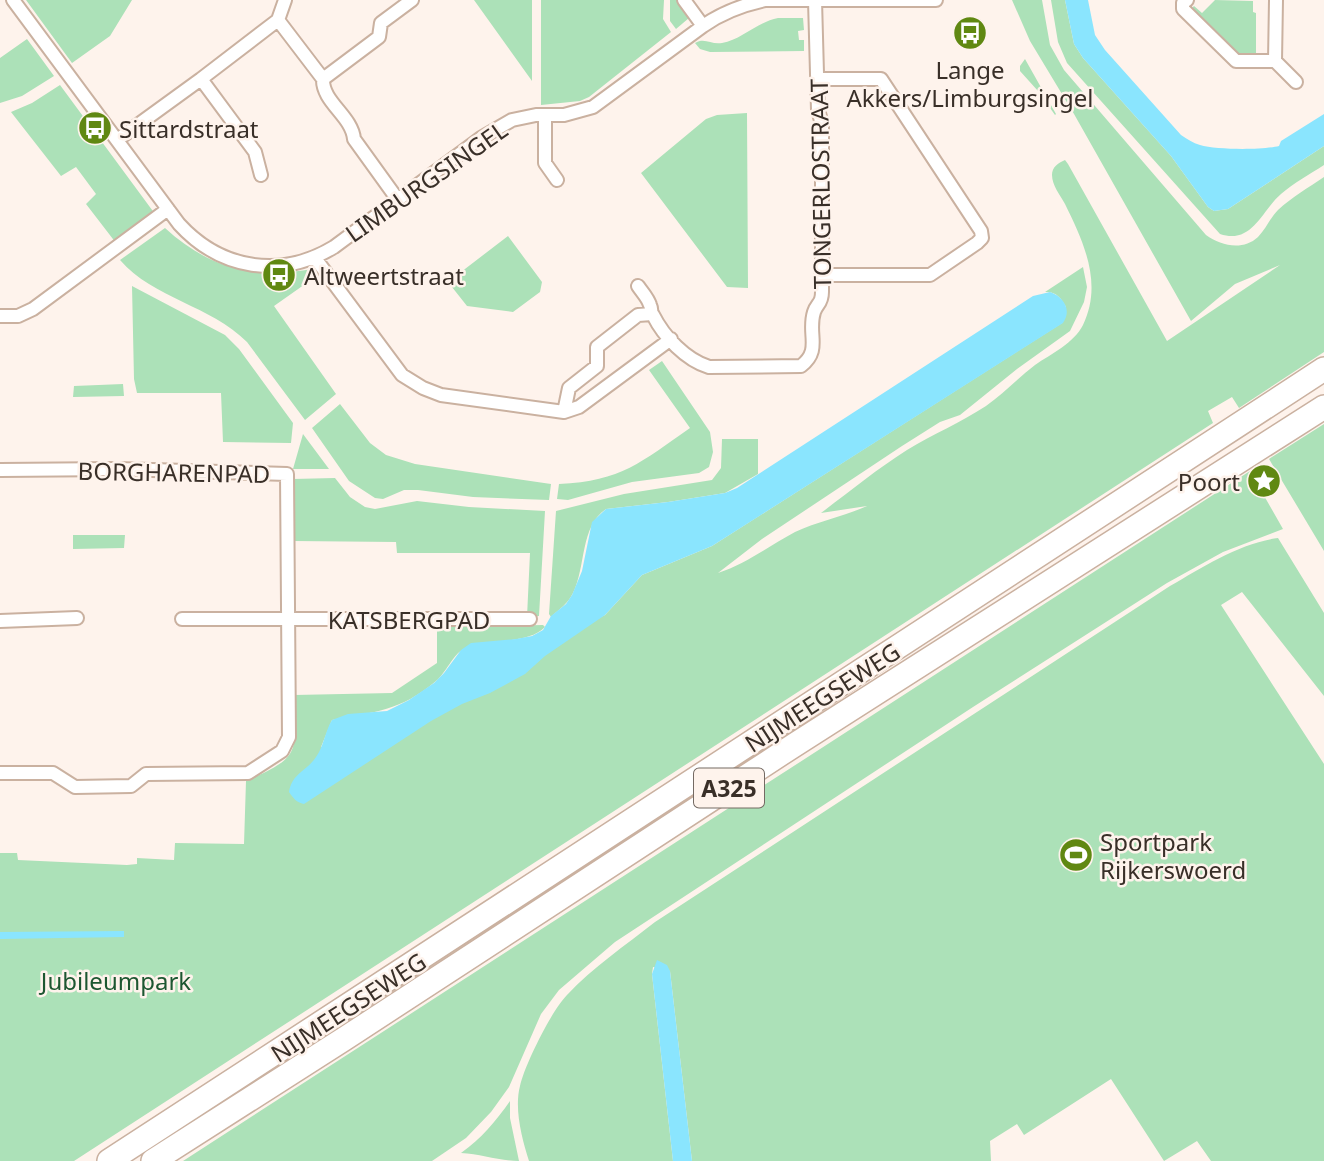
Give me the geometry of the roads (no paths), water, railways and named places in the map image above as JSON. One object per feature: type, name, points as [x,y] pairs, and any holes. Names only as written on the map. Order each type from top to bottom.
[{"type":"highway","name":"NIJMEEGSEWEG","points":[[109,1161],[1324,369]]},
{"type":"highway","name":"NIJMEEGSEWEG","points":[[153,1161],[796,744],[1324,407]]},
{"type":"street","name":"LIMBURGSINGEL","points":[[13,0],[192,238],[223,257],[244,264],[286,265],[315,258],[485,135],[512,120],[545,115],[565,116],[593,107],[719,15],[742,5],[766,0],[936,0]]},
{"type":"street","points":[[117,139],[278,20],[285,0]]},
{"type":"street","points":[[323,79],[379,37],[380,23],[412,0]]},
{"type":"street","points":[[684,0],[703,26]]},
{"type":"street","name":"TONGERLOSTRAAT","points":[[638,286],[650,303],[652,314],[671,340],[687,357],[709,367],[801,366],[809,360],[813,351],[814,312],[822,302],[822,124],[818,110],[816,0]]},
{"type":"street","points":[[1187,0],[1183,9],[1236,61],[1275,61],[1296,82]]},
{"type":"street","points":[[1275,61],[1276,0]]},
{"type":"street","points":[[278,20],[323,79],[322,88],[353,129],[354,139],[398,200]]},
{"type":"street","points":[[201,79],[255,152],[261,174]]},
{"type":"street","points":[[818,79],[881,79],[981,231],[982,238],[930,275],[821,275]]},
{"type":"street","points":[[545,115],[545,163],[557,180]]},
{"type":"street","points":[[0,316],[18,316],[29,312],[168,209]]},
{"type":"street","points":[[315,258],[402,375],[441,395],[564,412],[579,407],[671,340]]},
{"type":"street","points":[[564,412],[569,388],[597,366],[597,347],[638,315],[652,314]]},
{"type":"street","name":"BORGHARENPAD","points":[[0,470],[117,469],[287,474],[289,619]]},
{"type":"street","points":[[0,621],[76,618]]},
{"type":"street","name":"KATSBERGPAD","points":[[182,619],[530,620]]},
{"type":"street","points":[[0,773],[53,773],[75,787],[131,786],[146,774],[248,772],[282,751],[289,737],[289,619]]},
{"type":"water","points":[[1065,0],[1088,0],[1095,35],[1105,50],[1181,135],[1190,141],[1208,147],[1228,149],[1279,146],[1281,141],[1324,114],[1324,146],[1228,209],[1214,211],[1208,207],[1171,156],[1083,58],[1074,44]]},
{"type":"water","points":[[1050,292],[1059,297],[1067,309],[1063,323],[712,546],[642,575],[605,615],[545,656],[525,674],[431,721],[304,804],[295,800],[289,792],[296,776],[319,753],[332,720],[348,714],[387,711],[409,700],[434,683],[461,650],[471,643],[516,639],[532,636],[543,630],[551,616],[566,604],[572,595],[582,571],[592,522],[606,509],[725,493],[737,488],[1033,296]]},
{"type":"water","points":[[124,931],[124,937],[0,939],[0,932]]},
{"type":"water","points":[[657,960],[667,965],[670,971],[692,1161],[673,1161],[652,974]]},
{"type":"place","name":"Lange Akkers/Limburgsingel","points":[[970,33]]},
{"type":"place","name":"Sittardstraat","points":[[95,128]]},
{"type":"place","name":"Altweertstraat","points":[[279,275]]},
{"type":"place","name":"Poort","points":[[1264,481]]},
{"type":"place","name":"Sportpark Rijkerswoerd","points":[[1076,855]]},
{"type":"park label","name":"Jubileumpark","points":[[116,980]]}]
